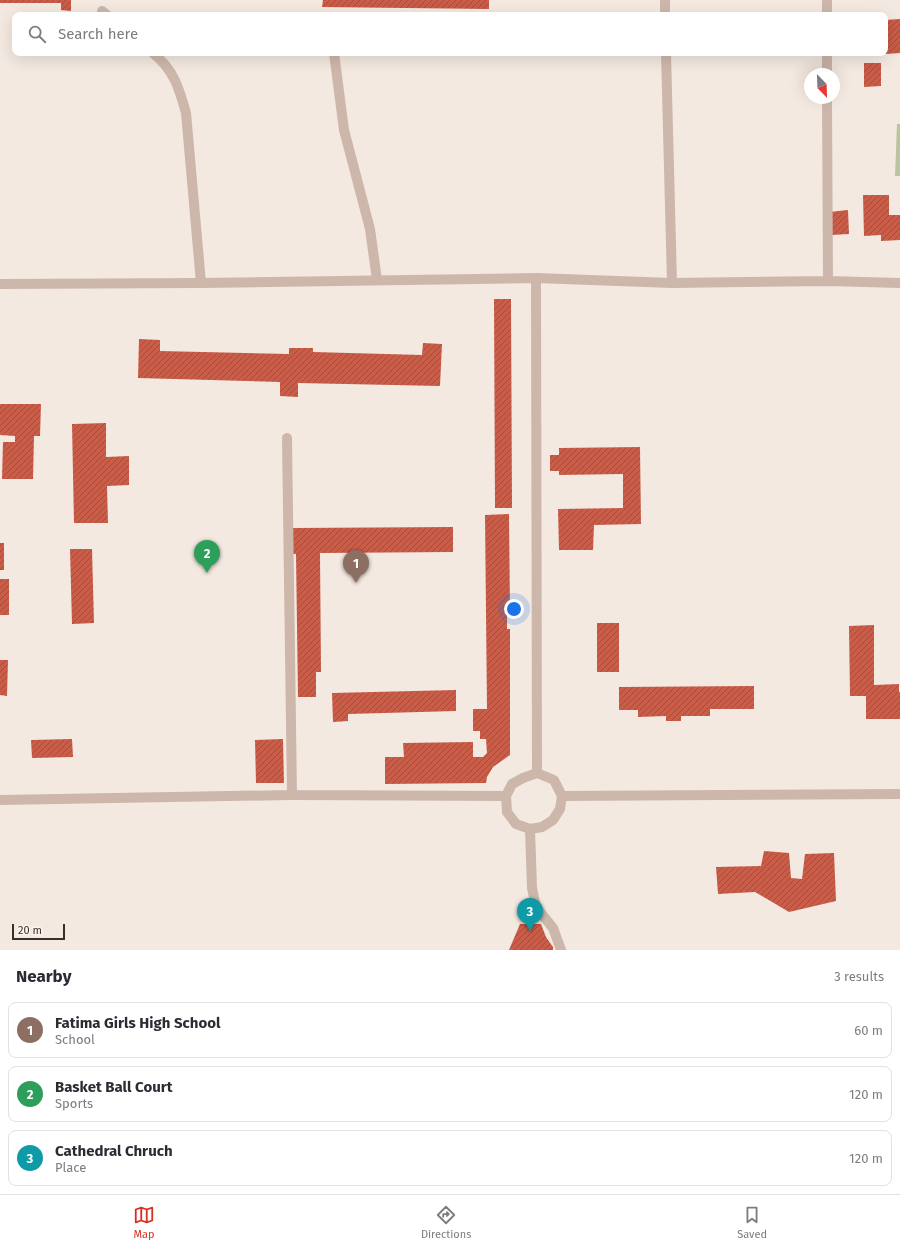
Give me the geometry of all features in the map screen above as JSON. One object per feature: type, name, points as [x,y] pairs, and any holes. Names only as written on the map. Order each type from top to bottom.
[{"type":"street","points":[[665,0],[666,12]]},
{"type":"street","points":[[827,0],[827,12]]},
{"type":"street","points":[[157,56],[162,60],[172,74],[180,89],[186,113],[201,283]]},
{"type":"street","points":[[334,56],[344,130],[370,229],[377,280]]},
{"type":"street","points":[[666,56],[672,283]]},
{"type":"street","points":[[827,56],[828,68]]},
{"type":"street","points":[[828,104],[828,281]]},
{"type":"street","points":[[0,284],[201,283],[536,278],[672,283],[828,281],[900,283]]},
{"type":"street","points":[[536,278],[537,773]]},
{"type":"street","points":[[287,438],[292,795]]},
{"type":"street","points":[[537,773],[554,780],[562,796],[560,809],[553,820],[542,827],[530,829],[516,824],[507,812],[506,796],[512,784],[537,773]]},
{"type":"street","points":[[562,796],[900,794]]},
{"type":"street","points":[[0,800],[292,795],[506,796]]},
{"type":"street","points":[[530,829],[532,888],[536,907],[553,928],[561,950]]},
{"type":"green space","points":[[897,124],[900,124],[900,176],[895,176]]},
{"type":"building","points":[[0,0],[71,0],[71,11],[61,10],[61,3],[0,3]]},
{"type":"building","points":[[323,0],[489,0],[489,9],[322,7]]},
{"type":"building","points":[[900,19],[900,53],[888,54],[888,20]]},
{"type":"building","points":[[864,63],[881,63],[881,86],[864,87]]},
{"type":"building","points":[[863,195],[889,195],[889,215],[900,215],[900,240],[881,241],[881,235],[864,236]]},
{"type":"building","points":[[848,210],[849,234],[831,235],[829,212]]},
{"type":"building","points":[[494,299],[511,299],[512,508],[495,508]]},
{"type":"building","points":[[139,339],[160,340],[160,351],[289,354],[289,348],[313,348],[313,352],[422,355],[423,343],[442,344],[440,386],[298,383],[298,397],[280,396],[280,382],[138,378]]},
{"type":"building","points":[[0,404],[41,404],[40,436],[34,436],[33,479],[2,479],[3,442],[15,442],[15,436],[0,435]]},
{"type":"building","points":[[106,423],[106,457],[129,456],[129,485],[107,486],[108,523],[74,523],[72,424]]},
{"type":"building","points":[[640,447],[641,524],[594,525],[593,550],[559,550],[558,509],[623,508],[623,474],[559,475],[559,471],[550,471],[550,455],[559,455],[559,448]]},
{"type":"building","points":[[509,514],[510,612],[507,612],[507,629],[510,629],[510,755],[493,767],[487,777],[486,783],[385,784],[385,757],[404,757],[403,743],[473,742],[473,757],[483,757],[487,753],[486,739],[480,739],[480,731],[473,731],[473,709],[487,709],[485,515]]},
{"type":"building","points":[[453,527],[453,552],[320,553],[321,672],[316,672],[316,697],[298,697],[296,554],[293,554],[293,528]]},
{"type":"building","points":[[0,543],[4,543],[4,570],[0,570]]},
{"type":"building","points":[[70,549],[92,549],[94,623],[72,624]]},
{"type":"building","points":[[0,579],[9,579],[9,615],[0,615]]},
{"type":"building","points":[[597,623],[619,623],[619,672],[597,672]]},
{"type":"building","points":[[874,625],[874,685],[899,684],[900,719],[866,719],[866,696],[850,696],[849,626]]},
{"type":"building","points":[[0,660],[8,660],[7,696],[0,695]]},
{"type":"building","points":[[754,686],[754,709],[710,709],[710,716],[681,716],[681,721],[666,721],[666,716],[638,717],[638,710],[619,710],[619,687]]},
{"type":"building","points":[[456,690],[456,711],[348,714],[348,721],[333,722],[332,693]]},
{"type":"building","points":[[72,739],[73,757],[32,758],[31,740]]},
{"type":"building","points":[[283,739],[284,783],[256,783],[255,740]]},
{"type":"building","points":[[764,851],[789,853],[791,878],[802,879],[805,854],[834,853],[836,901],[789,912],[755,892],[718,894],[716,867],[761,866]]},
{"type":"building","points":[[520,924],[541,924],[546,937],[553,947],[553,950],[509,950]]},
{"type":"place","name":"Basket Ball Court","points":[[207,573]]},
{"type":"place","name":"Fatima Girls High School","points":[[356,583]]},
{"type":"place","name":"Cathedral Chruch","points":[[530,931]]}]
